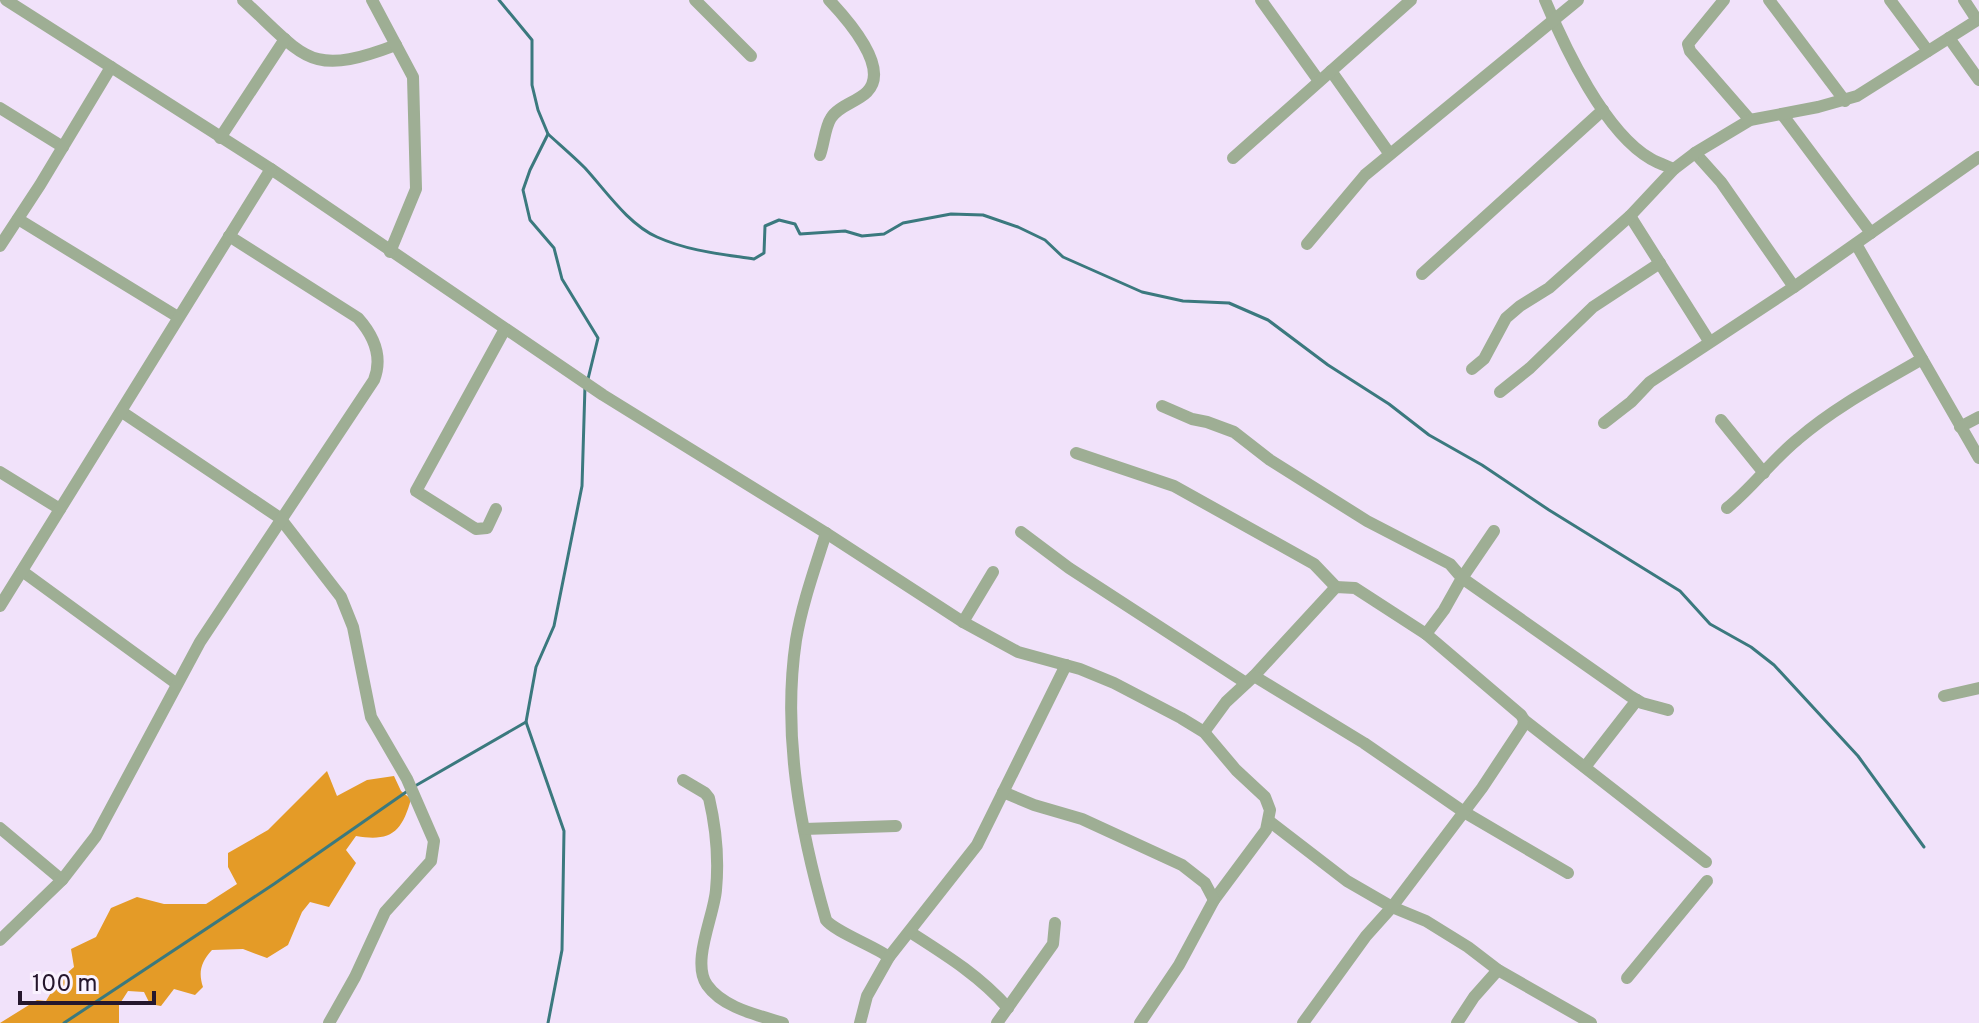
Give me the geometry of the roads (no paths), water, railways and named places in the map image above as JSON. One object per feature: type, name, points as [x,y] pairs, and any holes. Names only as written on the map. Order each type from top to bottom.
[{"type":"street","points":[[6,0],[271,169],[603,395],[963,622],[1018,652],[1066,665],[1124,687],[1204,732],[1236,770],[1265,797],[1270,810],[1269,821],[1266,830],[1214,900],[1179,965],[1140,1023]]},
{"type":"street","points":[[243,0],[310,58],[330,63],[360,59],[396,45]]},
{"type":"street","points":[[372,0],[413,77],[416,189],[390,252]]},
{"type":"street","points":[[695,0],[751,56]]},
{"type":"street","points":[[820,155],[830,119],[868,92],[875,81],[875,71],[853,27],[829,0]]},
{"type":"street","points":[[1261,0],[1319,81]]},
{"type":"street","points":[[1233,158],[1411,0]]},
{"type":"street","points":[[1545,0],[1561,38],[1603,110],[1650,159],[1674,169]]},
{"type":"street","points":[[1307,244],[1365,175],[1389,153],[1578,0]]},
{"type":"street","points":[[1724,0],[1688,44],[1690,51],[1750,120]]},
{"type":"street","points":[[1769,0],[1845,101]]},
{"type":"street","points":[[1890,0],[1928,51]]},
{"type":"street","points":[[1472,369],[1484,359],[1506,318],[1549,288],[1630,216],[1674,169],[1695,153],[1750,120],[1857,96],[1978,19],[1964,0]]},
{"type":"street","points":[[1949,38],[1979,80]]},
{"type":"street","points":[[220,138],[285,39]]},
{"type":"street","points":[[0,246],[111,67]]},
{"type":"street","points":[[1331,71],[1389,153]]},
{"type":"street","points":[[0,108],[63,147]]},
{"type":"street","points":[[1422,274],[1603,110]]},
{"type":"street","points":[[1782,114],[1871,233]]},
{"type":"street","points":[[1695,153],[1728,192],[1794,287]]},
{"type":"street","points":[[1604,423],[1650,382],[1794,287],[1979,157]]},
{"type":"street","points":[[0,606],[271,169]]},
{"type":"street","points":[[1630,216],[1709,341]]},
{"type":"street","points":[[18,219],[178,317]]},
{"type":"street","points":[[0,940],[62,880],[107,817],[208,628],[374,380],[379,366],[370,332],[358,318],[229,236]]},
{"type":"street","points":[[1856,244],[1979,458]]},
{"type":"street","points":[[1500,392],[1593,307],[1660,263]]},
{"type":"street","points":[[496,509],[487,528],[482,530],[416,491],[505,329]]},
{"type":"street","points":[[1727,508],[1824,417],[1922,359]]},
{"type":"street","points":[[1162,406],[1234,432],[1270,460],[1367,521],[1450,564],[1462,578],[1637,700],[1668,710]]},
{"type":"street","points":[[122,412],[280,518],[341,597],[353,627],[371,717],[407,779],[434,841],[431,861],[385,912],[355,977],[329,1023]]},
{"type":"street","points":[[1960,427],[1979,417]]},
{"type":"street","points":[[1721,420],[1764,473]]},
{"type":"street","points":[[1076,453],[1174,486],[1314,564],[1336,587],[1355,588],[1426,634],[1524,720],[1706,862]]},
{"type":"street","points":[[0,472],[60,509]]},
{"type":"street","points":[[1426,634],[1494,531]]},
{"type":"street","points":[[1021,532],[1069,568],[1250,680],[1364,743],[1464,812],[1481,819],[1519,846],[1568,873]]},
{"type":"street","points":[[826,533],[796,640],[792,734],[798,806],[826,920],[834,928],[859,938],[889,957]]},
{"type":"street","points":[[22,571],[177,684]]},
{"type":"street","points":[[963,622],[993,572]]},
{"type":"street","points":[[1204,732],[1226,702],[1336,587]]},
{"type":"street","points":[[860,1023],[867,996],[889,957],[977,845],[1066,665]]},
{"type":"street","points":[[1944,696],[1979,688]]},
{"type":"street","points":[[1585,767],[1637,700]]},
{"type":"street","points":[[1303,1023],[1366,936],[1392,907],[1464,812],[1523,726],[1524,720]]},
{"type":"street","points":[[683,780],[709,798],[717,845],[716,891],[703,949],[703,976],[708,987],[733,1006],[783,1023]]},
{"type":"street","points":[[1003,792],[1082,819],[1182,865],[1205,883],[1214,900]]},
{"type":"street","points":[[1269,821],[1347,881],[1392,907],[1426,921],[1498,970],[1591,1023]]},
{"type":"street","points":[[804,829],[896,826]]},
{"type":"street","points":[[0,828],[62,880]]},
{"type":"street","points":[[1627,978],[1707,881]]},
{"type":"street","points":[[997,1023],[1053,944],[1055,923]]},
{"type":"street","points":[[910,932],[989,986],[1008,1008]]},
{"type":"street","points":[[1457,1023],[1474,997],[1498,970]]},
{"type":"waterway","points":[[499,0],[532,40],[532,85],[548,134],[523,190],[530,220],[554,248],[562,279],[598,338],[588,379]]},
{"type":"waterway","points":[[548,134],[585,168],[636,224],[657,237],[693,249],[754,259],[764,253],[765,226],[779,220],[795,224],[800,234],[845,231],[862,236],[884,234],[903,223],[951,214],[983,215],[1045,240],[1063,257],[1142,292],[1183,301],[1229,303],[1268,320],[1429,435],[1482,465],[1680,591],[1710,624],[1751,647],[1774,665],[1858,756],[1924,847]]},
{"type":"waterway","points":[[548,1023],[562,950],[564,831],[526,722],[536,667],[554,626],[582,486],[585,386]]},
{"type":"waterway","points":[[415,786],[526,722]]},
{"type":"waterway","points":[[64,1023],[409,790]]}]
